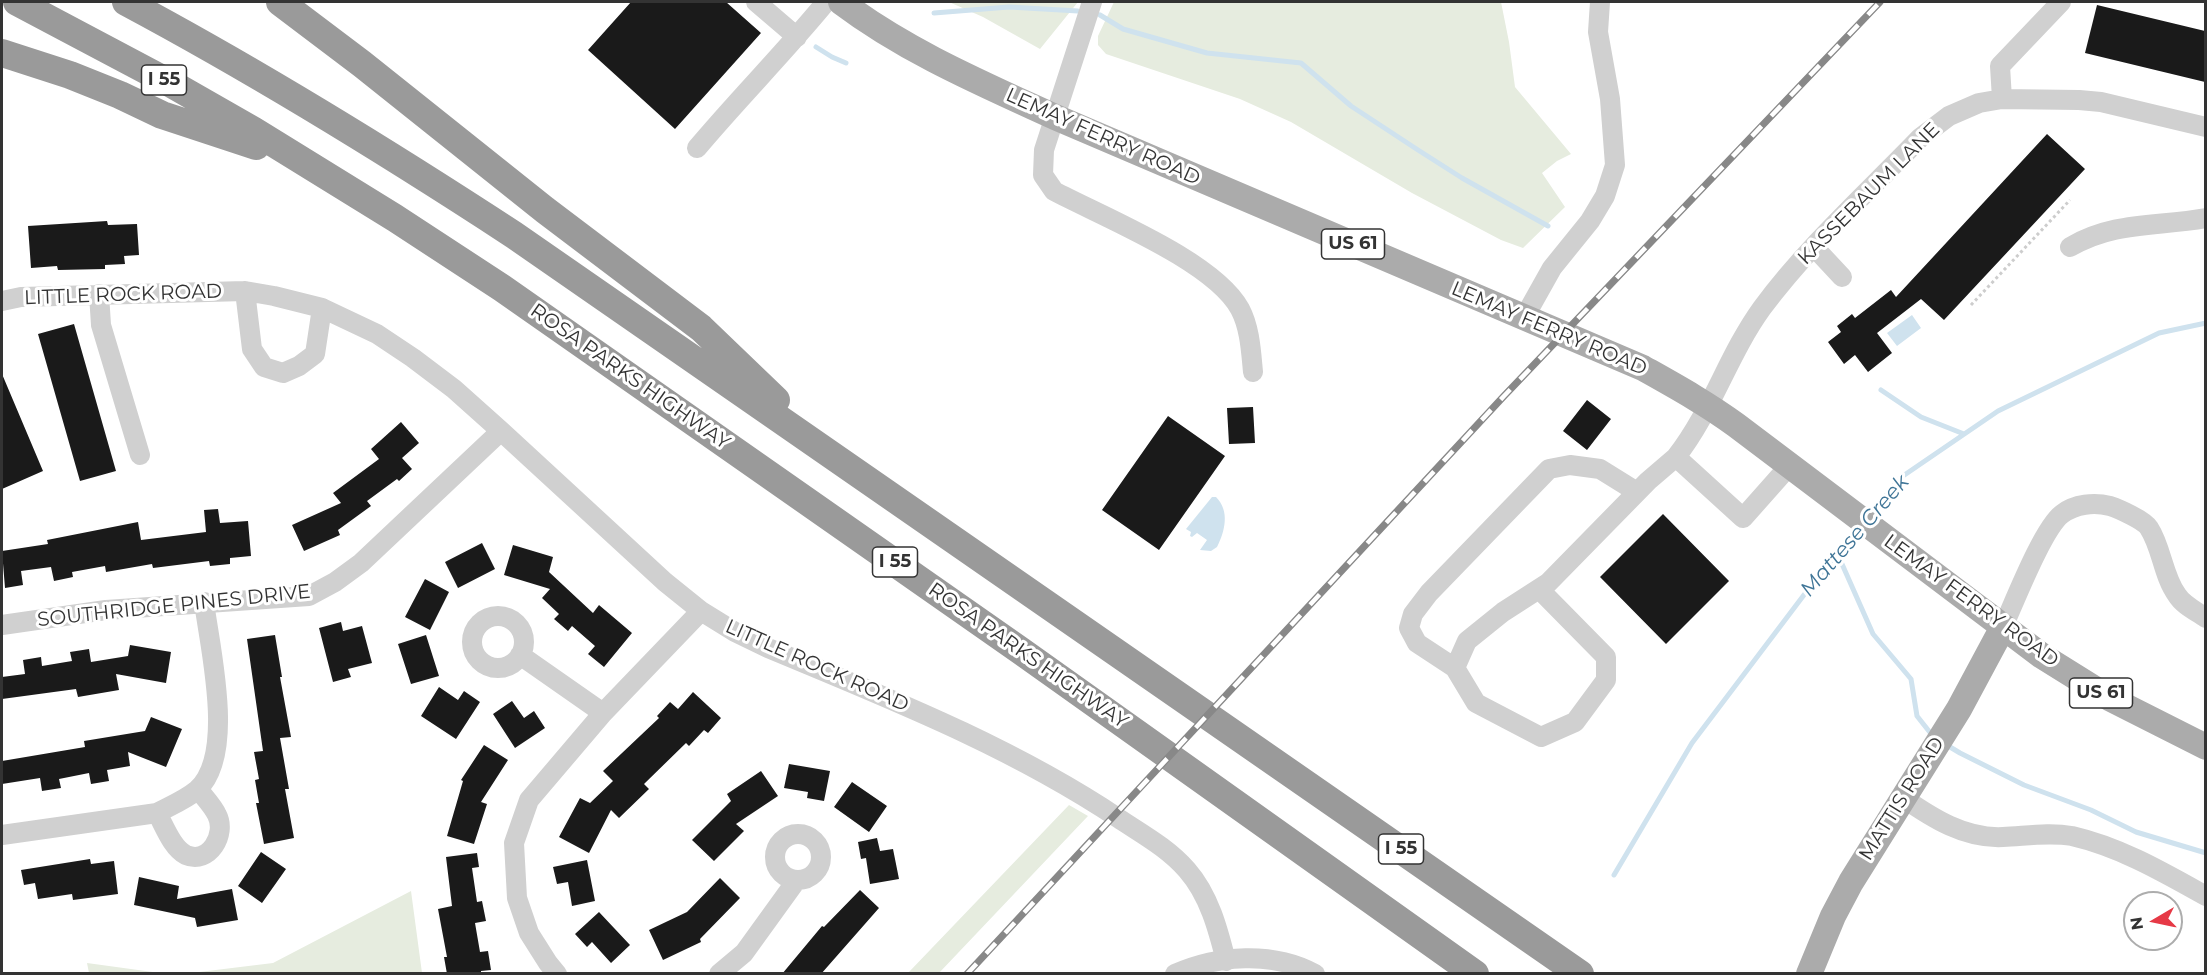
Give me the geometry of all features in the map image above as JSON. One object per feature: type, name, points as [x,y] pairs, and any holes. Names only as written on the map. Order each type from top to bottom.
[{"type":"highway","name":"I 55","points":[[17,2],[170,83],[307,163]]},
{"type":"highway","name":"I 55","points":[[126,2],[260,76],[441,187],[590,287],[1580,974]]},
{"type":"highway","points":[[280,2],[362,64],[545,210],[701,328],[843,464]]},
{"type":"highway","points":[[2,53],[70,75],[162,115],[307,163]]},
{"type":"highway","name":"ROSA PARKS HIGHWAY","points":[[307,163],[502,288],[610,362],[1475,974]]},
{"type":"main road","name":"LEMAY FERRY ROAD","points":[[841,2],[937,62],[1055,117],[1643,368],[1710,405],[2042,656],[2111,699],[2205,747]]},
{"type":"main road","name":"MATTIS ROAD","points":[[1809,974],[1833,916],[1851,882],[1959,709],[2003,627]]},
{"type":"street","points":[[756,2],[797,37]]},
{"type":"street","points":[[697,148],[797,37],[825,2]]},
{"type":"street","points":[[1092,2],[1044,150],[1042,165],[1047,182],[1054,191],[1176,253],[1213,279],[1240,308],[1249,333],[1253,372]]},
{"type":"street","points":[[1524,318],[1552,268],[1590,221],[1605,196],[1615,165],[1610,99],[1598,32],[1600,2]]},
{"type":"street","points":[[2002,99],[2000,66],[2061,2]]},
{"type":"street","name":"KASSEBAUM LANE","points":[[1539,589],[1548,583],[1637,492],[1676,457],[1693,436],[1728,365],[1761,309],[1814,247],[1920,138],[1948,116],[1979,103],[2002,99],[2079,100],[2101,102],[2205,127]]},
{"type":"street","points":[[2070,247],[2087,237],[2120,227],[2178,223],[2205,218]]},
{"type":"street","points":[[1814,247],[1842,277]]},
{"type":"street","name":"LITTLE ROCK ROAD","points":[[245,291],[252,349],[264,367],[283,373],[299,366],[315,354],[322,308]]},
{"type":"street","name":"LITTLE ROCK ROAD","points":[[2,301],[21,297],[245,291],[322,308],[377,334],[414,358],[454,389],[648,568],[701,611],[735,632],[768,648],[974,736],[1080,795],[1171,853],[1188,870],[1200,887],[1218,929],[1226,961]]},
{"type":"street","points":[[99,294],[100,325],[140,455]]},
{"type":"street","name":"SOUTHRIDGE PINES DRIVE","points":[[2,625],[106,610],[309,596],[335,582],[361,563],[501,431]]},
{"type":"street","points":[[1676,457],[1743,518],[1790,465]]},
{"type":"street","points":[[1455,668],[1467,641],[1503,612],[1539,589],[1606,657],[1606,680],[1575,722],[1541,737],[1476,703],[1455,668],[1417,643],[1409,628],[1413,614],[1463,556],[1549,469],[1570,465],[1600,469],[1637,492]]},
{"type":"street","points":[[2003,627],[2045,537],[2061,515],[2077,507],[2099,503],[2119,508],[2148,526],[2165,564],[2168,581],[2177,597],[2205,618]]},
{"type":"street","points":[[2,835],[157,813],[198,789],[213,765],[218,741],[219,719],[204,602]]},
{"type":"street","points":[[548,970],[529,933],[517,898],[514,843],[529,800],[603,713],[701,611]]},
{"type":"street","points":[[520,655],[603,713]]},
{"type":"street","points":[[157,813],[174,843],[185,854],[198,857],[209,852],[218,841],[221,828],[217,815],[198,789]]},
{"type":"street","points":[[1902,797],[1928,815],[1955,828],[1980,835],[2000,838],[2044,834],[2069,836],[2096,842],[2147,863],[2205,896]]},
{"type":"street","points":[[719,974],[744,953],[796,880]]},
{"type":"street","points":[[1175,974],[1188,968],[1226,961],[1272,959],[1293,964],[1316,974]]},
{"type":"path","points":[[1971,305],[2070,200]]},
{"type":"shaded area","points":[[949,2],[1078,2],[1040,49],[983,17]]},
{"type":"shaded area","points":[[1114,2],[1501,2],[1515,87],[1571,154],[1557,161],[1542,173],[1565,207],[1523,248],[1501,240],[1412,193],[1291,122],[1240,99],[1106,54],[1098,45],[1098,36]]},
{"type":"shaded area","points":[[1069,805],[1088,816],[939,973],[908,973]]},
{"type":"shaded area","points":[[411,891],[422,973],[191,973],[273,963]]},
{"type":"shaded area","points":[[87,963],[160,973],[89,973]]},
{"type":"water","points":[[1912,315],[1921,328],[1897,346],[1887,333]]},
{"type":"water","points":[[1212,497],[1216,497],[1223,508],[1224,528],[1217,547],[1211,551],[1200,550],[1207,540],[1197,533],[1190,536],[1191,532],[1186,529]]},
{"type":"building","points":[[631,2],[726,2],[761,33],[675,129],[588,50]]},
{"type":"building","points":[[2097,5],[2205,31],[2205,82],[2085,53]]},
{"type":"building","points":[[2047,134],[2085,169],[1944,320],[1921,299],[1877,333],[1892,353],[1868,372],[1855,355],[1844,364],[1828,342],[1841,332],[1837,326],[1852,314],[1855,318],[1891,290],[1896,297]]},
{"type":"building","points":[[107,221],[108,225],[137,224],[139,255],[124,256],[125,264],[105,265],[105,269],[58,270],[57,266],[31,268],[28,226]]},
{"type":"building","points":[[74,324],[116,471],[80,481],[38,334]]},
{"type":"building","points":[[2,374],[43,471],[2,489]]},
{"type":"building","points":[[1587,400],[1611,419],[1587,450],[1563,431]]},
{"type":"building","points":[[1253,407],[1255,443],[1229,444],[1227,408]]},
{"type":"building","points":[[1168,416],[1225,456],[1159,550],[1102,510]]},
{"type":"building","points":[[401,422],[419,443],[402,458],[412,469],[399,481],[397,479],[367,501],[371,506],[338,530],[340,535],[304,551],[292,525],[341,503],[333,493],[379,459],[371,449]]},
{"type":"building","points":[[218,509],[220,523],[248,521],[251,556],[230,558],[230,564],[210,566],[209,561],[153,568],[152,564],[106,572],[105,566],[72,572],[73,577],[54,581],[51,567],[21,571],[23,585],[5,588],[2,551],[48,544],[47,540],[138,522],[141,540],[206,532],[204,510]]},
{"type":"building","points":[[1663,514],[1729,581],[1666,644],[1600,577]]},
{"type":"building","points":[[482,543],[495,569],[458,588],[445,562]]},
{"type":"building","points":[[513,545],[553,557],[549,572],[593,613],[599,605],[632,633],[604,667],[588,654],[595,646],[572,626],[568,631],[554,619],[559,614],[542,598],[550,589],[504,575]]},
{"type":"building","points":[[425,579],[449,592],[430,630],[405,617]]},
{"type":"building","points":[[341,622],[343,631],[362,626],[372,663],[348,669],[351,677],[333,682],[319,628]]},
{"type":"building","points":[[275,635],[291,737],[280,738],[289,789],[285,789],[294,838],[264,844],[256,803],[259,803],[255,780],[259,779],[254,752],[263,751],[247,639]]},
{"type":"building","points":[[426,635],[439,676],[411,684],[398,644]]},
{"type":"building","points":[[130,645],[171,652],[166,683],[116,674],[119,690],[78,697],[76,689],[2,699],[2,677],[25,674],[23,660],[41,657],[42,666],[72,661],[70,652],[89,649],[91,662],[128,656]]},
{"type":"building","points":[[439,687],[458,700],[464,691],[480,702],[456,739],[421,716]]},
{"type":"building","points":[[693,692],[721,718],[708,733],[704,730],[689,746],[686,743],[644,784],[649,789],[619,818],[611,810],[589,853],[559,837],[580,798],[590,803],[613,781],[603,771],[659,718],[657,716],[670,702],[678,709]]},
{"type":"building","points":[[512,701],[524,718],[534,711],[545,728],[515,748],[493,714]]},
{"type":"building","points":[[151,717],[182,729],[166,767],[128,752],[130,766],[107,770],[109,781],[91,784],[89,773],[59,779],[61,788],[42,791],[40,778],[2,784],[2,761],[85,747],[84,741],[145,731]]},
{"type":"building","points":[[484,745],[508,760],[481,802],[487,804],[474,844],[447,836],[463,781],[461,780]]},
{"type":"building","points":[[789,764],[830,771],[824,801],[807,798],[808,792],[784,788]]},
{"type":"building","points":[[761,771],[778,796],[736,824],[744,831],[714,861],[692,840],[731,801],[727,794]]},
{"type":"building","points":[[852,782],[887,806],[869,832],[834,807]]},
{"type":"building","points":[[877,838],[880,851],[893,849],[899,879],[870,884],[866,858],[861,859],[858,842]]},
{"type":"building","points":[[261,852],[286,869],[262,903],[238,886]]},
{"type":"building","points":[[477,853],[479,867],[472,868],[477,902],[482,901],[486,921],[475,923],[480,952],[488,951],[491,970],[481,971],[481,974],[447,974],[444,957],[447,957],[438,909],[452,906],[446,857]]},
{"type":"building","points":[[90,859],[91,864],[114,861],[118,894],[73,900],[72,894],[38,899],[35,883],[24,885],[21,870]]},
{"type":"building","points":[[587,860],[595,901],[572,906],[568,882],[557,884],[553,867]]},
{"type":"building","points":[[139,877],[179,886],[177,899],[232,889],[238,920],[197,927],[195,918],[134,905]]},
{"type":"building","points":[[720,878],[740,898],[700,939],[701,942],[663,960],[649,930],[687,912]]},
{"type":"building","points":[[860,890],[879,908],[821,974],[782,974],[822,926],[824,927]]},
{"type":"building","points":[[599,912],[630,945],[611,963],[592,942],[587,947],[575,934]]},
{"type":"waterway","points":[[934,13],[1009,7],[1078,11]]},
{"type":"waterway","points":[[1100,15],[1123,29],[1207,53],[1301,63],[1351,106],[1462,178],[1548,226]]},
{"type":"waterway","points":[[816,47],[846,63]]},
{"type":"waterway","name":"Mattese Creek","points":[[1868,518],[1900,478],[1998,411],[2159,333],[2206,323]]},
{"type":"waterway","points":[[1881,390],[1921,417],[1964,434]]},
{"type":"waterway","name":"Mattese Creek","points":[[1614,875],[1692,743],[1816,579],[1861,527]]},
{"type":"waterway","points":[[1838,555],[1873,634],[1911,679],[1917,716],[1932,735]]},
{"type":"waterway","points":[[1945,744],[2024,785],[2091,810],[2136,832],[2206,853]]},
{"type":"railway","points":[[967,974],[1504,396],[1880,2]]}]
